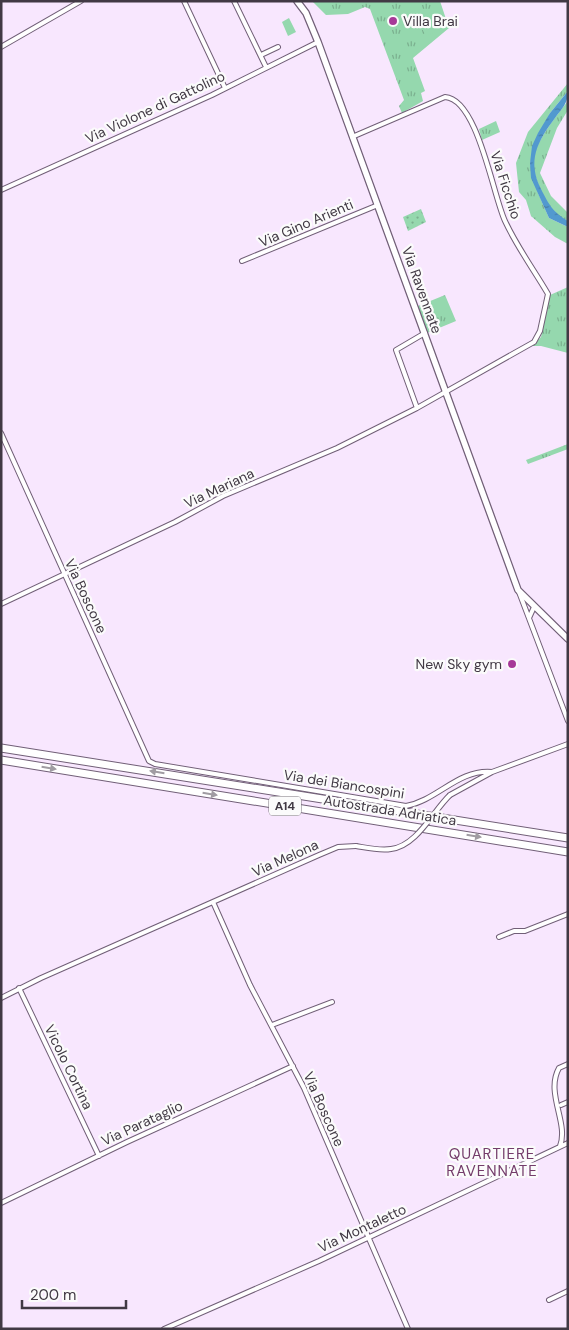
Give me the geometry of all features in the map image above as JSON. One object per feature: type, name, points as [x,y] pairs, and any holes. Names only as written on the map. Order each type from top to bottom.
[{"type":"highway","name":"Autostrada Adriatica","points":[[1,748],[568,838]]},
{"type":"highway","name":"Autostrada Adriatica","points":[[1,760],[568,852]]},
{"type":"main road","name":"Via Ravennate","points":[[297,1],[306,13],[318,42],[518,590],[568,639]]},
{"type":"street","points":[[1,48],[80,1]]},
{"type":"street","points":[[184,1],[225,88]]},
{"type":"street","points":[[234,1],[266,67]]},
{"type":"street","name":"Via Violone di Gattolino","points":[[1,190],[225,88],[318,42]]},
{"type":"street","points":[[261,55],[278,47]]},
{"type":"street","name":"Via Ficchio","points":[[352,137],[439,99],[452,98],[474,125],[503,219],[521,253],[548,294],[540,331],[534,342],[446,392]]},
{"type":"street","name":"Via Gino Arienti","points":[[242,261],[378,205]]},
{"type":"street","points":[[417,408],[396,350],[425,333]]},
{"type":"street","name":"Via Mariana","points":[[1,604],[175,522],[223,496],[336,448],[446,392]]},
{"type":"street","name":"Via Boscone","points":[[1,434],[63,574],[106,664],[145,755],[154,764]]},
{"type":"street","name":"Via Ravennate","points":[[518,590],[568,721]]},
{"type":"street","points":[[529,619],[534,607]]},
{"type":"street","name":"Via Melona","points":[[1,998],[19,988],[338,848],[356,846],[381,850],[402,846],[413,838],[450,794],[492,772],[568,744]]},
{"type":"street","name":"Via dei Biancospini","points":[[154,764],[406,806],[419,804],[455,780],[482,771],[492,772]]},
{"type":"street","name":"Via Boscone","points":[[213,902],[250,985],[292,1066],[408,1329]]},
{"type":"street","points":[[499,937],[524,931],[568,914]]},
{"type":"street","name":"Vicolo Cortina","points":[[19,988],[99,1156]]},
{"type":"street","points":[[272,1025],[332,1002]]},
{"type":"street","points":[[559,1147],[565,1140],[568,1130],[554,1081],[559,1068],[568,1064]]},
{"type":"street","name":"Via Parataglio","points":[[1,1203],[292,1066]]},
{"type":"street","points":[[561,1105],[568,1102]]},
{"type":"street","name":"Via Montaletto","points":[[164,1329],[368,1238],[568,1143]]},
{"type":"street","points":[[549,1300],[568,1291]]},
{"type":"green space","points":[[312,1],[440,1],[449,28],[413,58],[425,91],[421,93],[423,101],[402,113],[399,106],[404,100],[370,9],[365,7],[348,14],[326,15]]},
{"type":"green space","points":[[436,10],[444,26],[436,31],[427,14]]},
{"type":"green space","points":[[426,15],[435,32],[426,36],[417,19]]},
{"type":"green space","points":[[289,18],[296,32],[288,36],[282,22]]},
{"type":"green space","points":[[568,83],[568,91],[550,113],[530,163],[538,193],[549,218],[568,227],[568,244],[555,237],[531,216],[526,200],[519,192],[516,163],[528,132]]},
{"type":"green space","points":[[568,101],[568,110],[557,128],[540,173],[551,196],[568,213],[568,221],[550,209],[539,187],[534,171],[533,159],[542,136]]},
{"type":"green space","points":[[496,121],[500,132],[482,140],[479,129]]},
{"type":"green space","points":[[421,209],[426,222],[408,231],[403,217]]},
{"type":"green space","points":[[568,287],[568,353],[541,346],[532,346],[541,337],[550,295]]},
{"type":"green space","points":[[445,295],[456,321],[427,333],[418,306]]},
{"type":"green space","points":[[568,444],[568,449],[528,464],[526,460]]},
{"type":"water","points":[[568,91],[564,106],[543,135],[539,144],[536,152],[535,169],[537,179],[546,199],[552,208],[568,221],[568,227],[549,218],[531,178],[530,163],[532,146],[538,133],[550,113]]},
{"type":"place","name":"Villa Brai","points":[[393,21]]},
{"type":"place","name":"New Sky gym","points":[[512,664]]},
{"type":"district","name":"QUARTIERE RAVENNATE","points":[[492,1162]]}]
